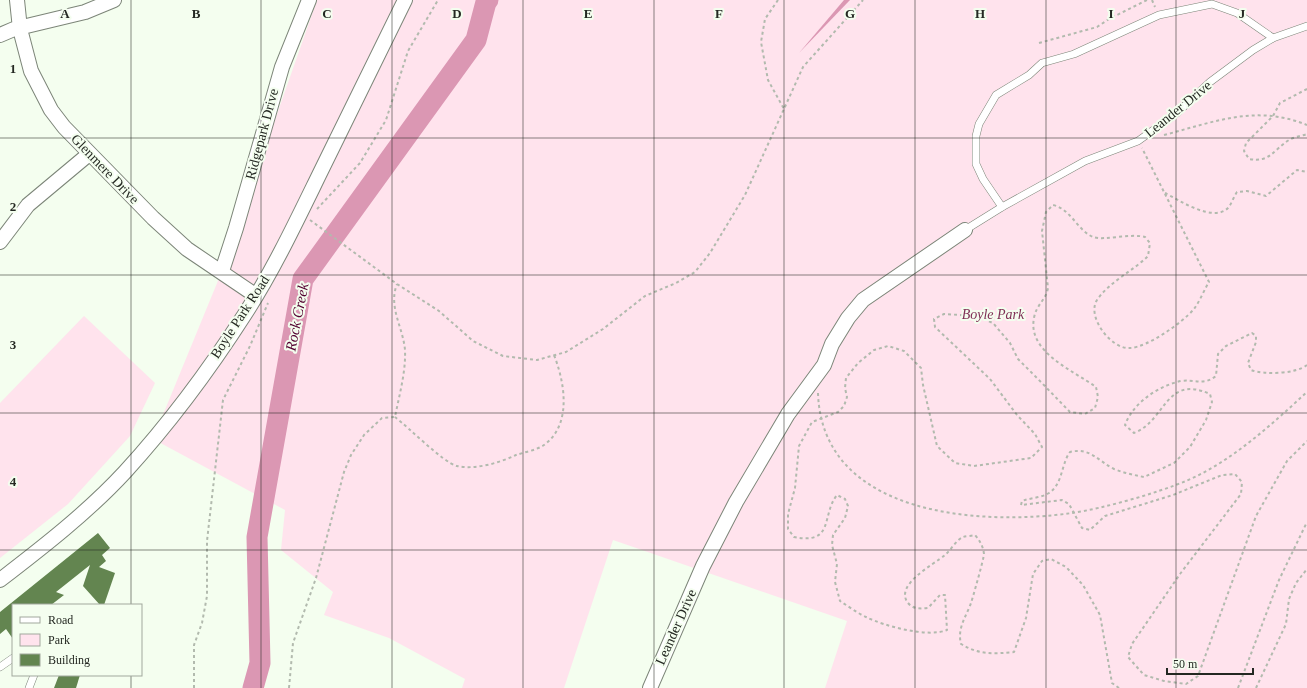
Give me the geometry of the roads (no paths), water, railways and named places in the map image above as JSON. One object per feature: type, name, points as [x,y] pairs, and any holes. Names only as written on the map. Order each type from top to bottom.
[{"type":"street","name":"Glenmere Drive","points":[[17,0],[20,29],[26,58],[40,91],[64,127],[153,218],[182,244],[201,259],[222,271],[255,295]]},
{"type":"street","points":[[0,35],[14,29],[20,29],[85,12],[114,0]]},
{"type":"street","name":"Ridgepark Drive","points":[[222,271],[236,228],[282,66],[309,0]]},
{"type":"street","name":"Boyle Park Road","points":[[0,580],[77,517],[124,473],[153,439],[191,390],[245,314],[273,266],[301,212],[405,0]]},
{"type":"street","points":[[0,242],[28,206],[89,154]]},
{"type":"street","name":"Leander Drive","points":[[650,688],[703,566],[736,502],[788,414],[824,365],[832,344],[848,318],[863,300],[965,230]]},
{"type":"lane","points":[[965,230],[1002,207],[983,179],[976,164],[976,136],[979,124],[996,95],[1029,75],[1042,64],[1074,54],[1159,15],[1212,4],[1237,13],[1273,38]]},
{"type":"lane","name":"Leander Drive","points":[[1002,207],[1085,161],[1138,141],[1177,112],[1210,82],[1253,50],[1273,38],[1307,26]]},
{"type":"lane","points":[[0,667],[12,659]]},
{"type":"lane","points":[[30,688],[34,676]]},
{"type":"waterway","name":"Rock Creek","points":[[253,688],[260,663],[257,537],[303,279],[476,40],[486,2],[488,0]]},
{"type":"park label","name":"Boyle Park","points":[[993,314]]}]
